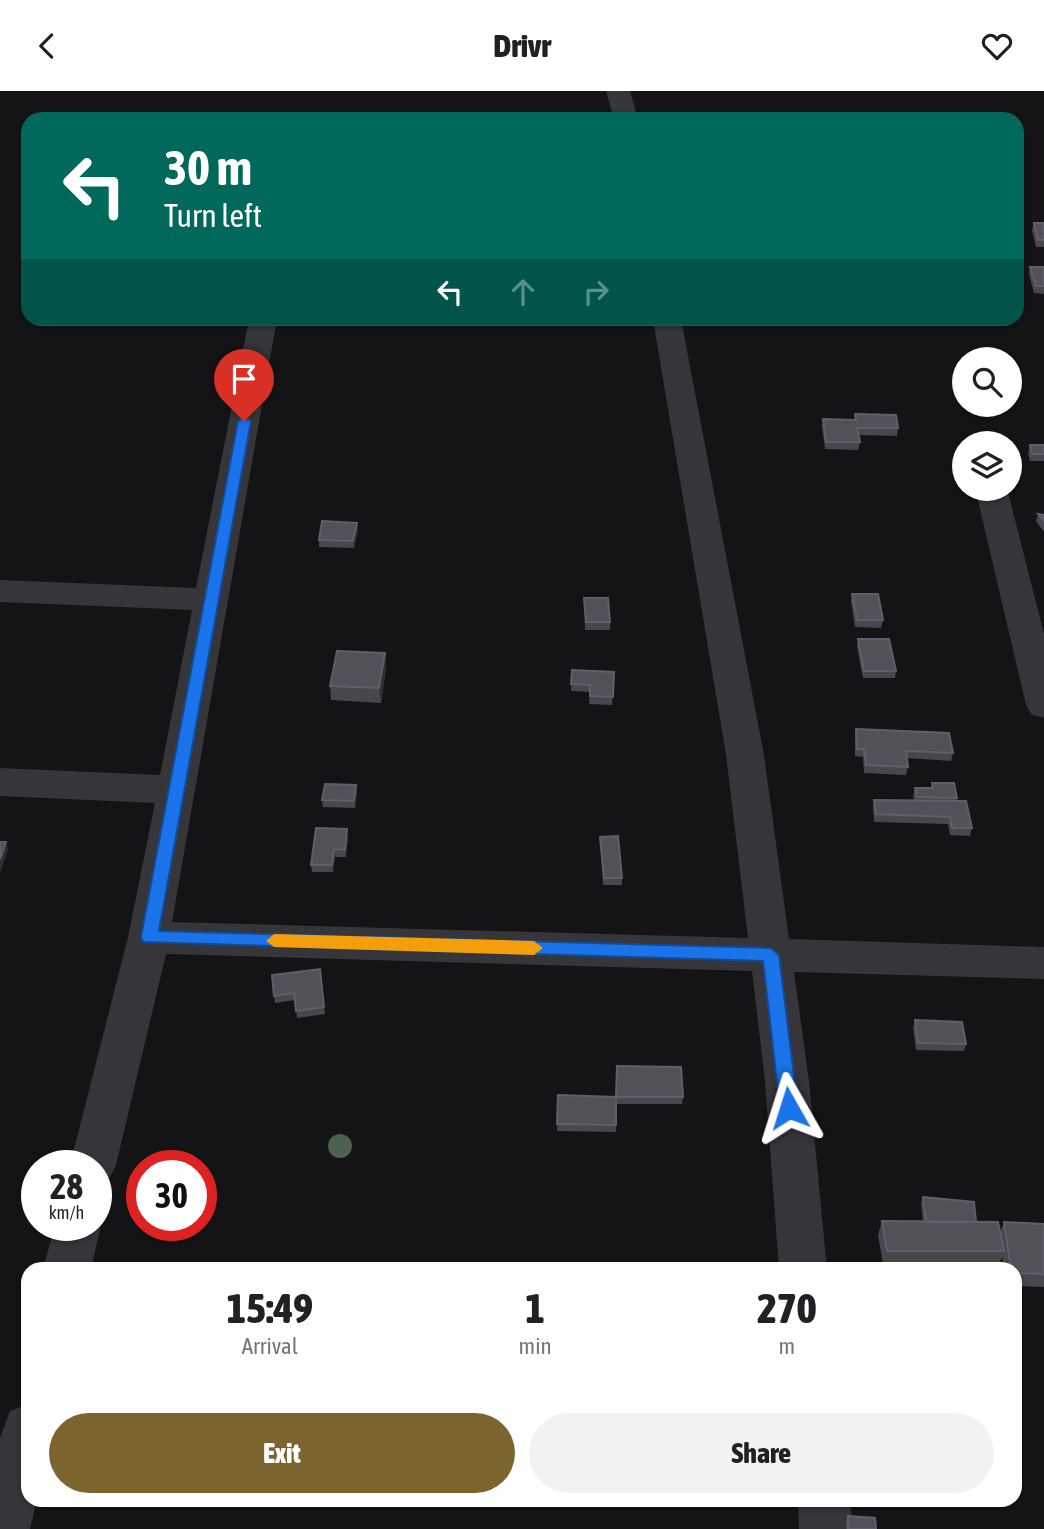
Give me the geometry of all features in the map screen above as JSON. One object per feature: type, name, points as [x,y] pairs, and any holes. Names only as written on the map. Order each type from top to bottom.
[{"type":"street","points":[[618,91],[624,112]]},
{"type":"street","points":[[97,1150],[149,937],[262,326]]},
{"type":"street","points":[[668,326],[745,755],[787,1081],[802,1262]]},
{"type":"street","points":[[994,501],[1044,705]]},
{"type":"street","points":[[0,591],[212,600]]},
{"type":"street","points":[[0,782],[177,790]]},
{"type":"street","points":[[149,937],[1044,963]]},
{"type":"street","points":[[70,1262],[74,1241]]},
{"type":"street","points":[[3,1529],[21,1457]]},
{"type":"street","points":[[824,1507],[826,1529]]},
{"type":"building","points":[[1034,223],[1044,223],[1044,240],[1038,240]]},
{"type":"building","points":[[1030,267],[1044,267],[1044,286],[1036,286]]},
{"type":"building","points":[[855,414],[896,415],[898,428],[857,428],[860,442],[826,442],[823,419],[856,420]]},
{"type":"building","points":[[1030,445],[1044,445],[1044,454],[1032,454]]},
{"type":"building","points":[[322,521],[357,523],[353,541],[319,540]]},
{"type":"building","points":[[852,594],[878,594],[883,620],[857,620]]},
{"type":"building","points":[[584,598],[608,598],[610,622],[586,622]]},
{"type":"building","points":[[858,639],[889,639],[896,671],[864,671]]},
{"type":"building","points":[[337,651],[385,653],[379,688],[330,686]]},
{"type":"building","points":[[572,670],[614,672],[613,697],[590,696],[590,685],[571,684]]},
{"type":"building","points":[[856,729],[949,733],[953,753],[906,751],[908,767],[866,765],[864,749],[857,749]]},
{"type":"building","points":[[932,783],[954,783],[957,798],[917,797],[915,788],[933,788]]},
{"type":"building","points":[[325,784],[356,785],[354,801],[322,800]]},
{"type":"building","points":[[874,800],[966,801],[972,828],[952,828],[950,817],[876,814]]},
{"type":"building","points":[[316,828],[347,829],[345,850],[334,849],[332,865],[311,865]]},
{"type":"building","points":[[618,836],[622,878],[604,878],[600,837]]},
{"type":"building","points":[[0,842],[6,842],[0,859]]},
{"type":"building","points":[[320,969],[324,1007],[296,1011],[294,993],[274,996],[272,975]]},
{"type":"building","points":[[915,1020],[962,1022],[966,1044],[918,1043]]},
{"type":"building","points":[[617,1066],[681,1067],[683,1097],[616,1097]]},
{"type":"building","points":[[558,1095],[616,1097],[616,1125],[557,1124]]},
{"type":"building","points":[[923,1197],[974,1202],[976,1222],[926,1222]]},
{"type":"building","points":[[882,1221],[998,1222],[1004,1251],[887,1251]]},
{"type":"building","points":[[1004,1222],[1044,1224],[1044,1274],[1022,1273],[1022,1262],[1010,1262]]},
{"type":"building","points":[[848,1516],[875,1518],[876,1529],[848,1529]]},
{"type":"slow traffic","points":[[274,941],[534,948]]},
{"type":"route","points":[[244,421],[149,937],[771,955],[789,1108]]}]
